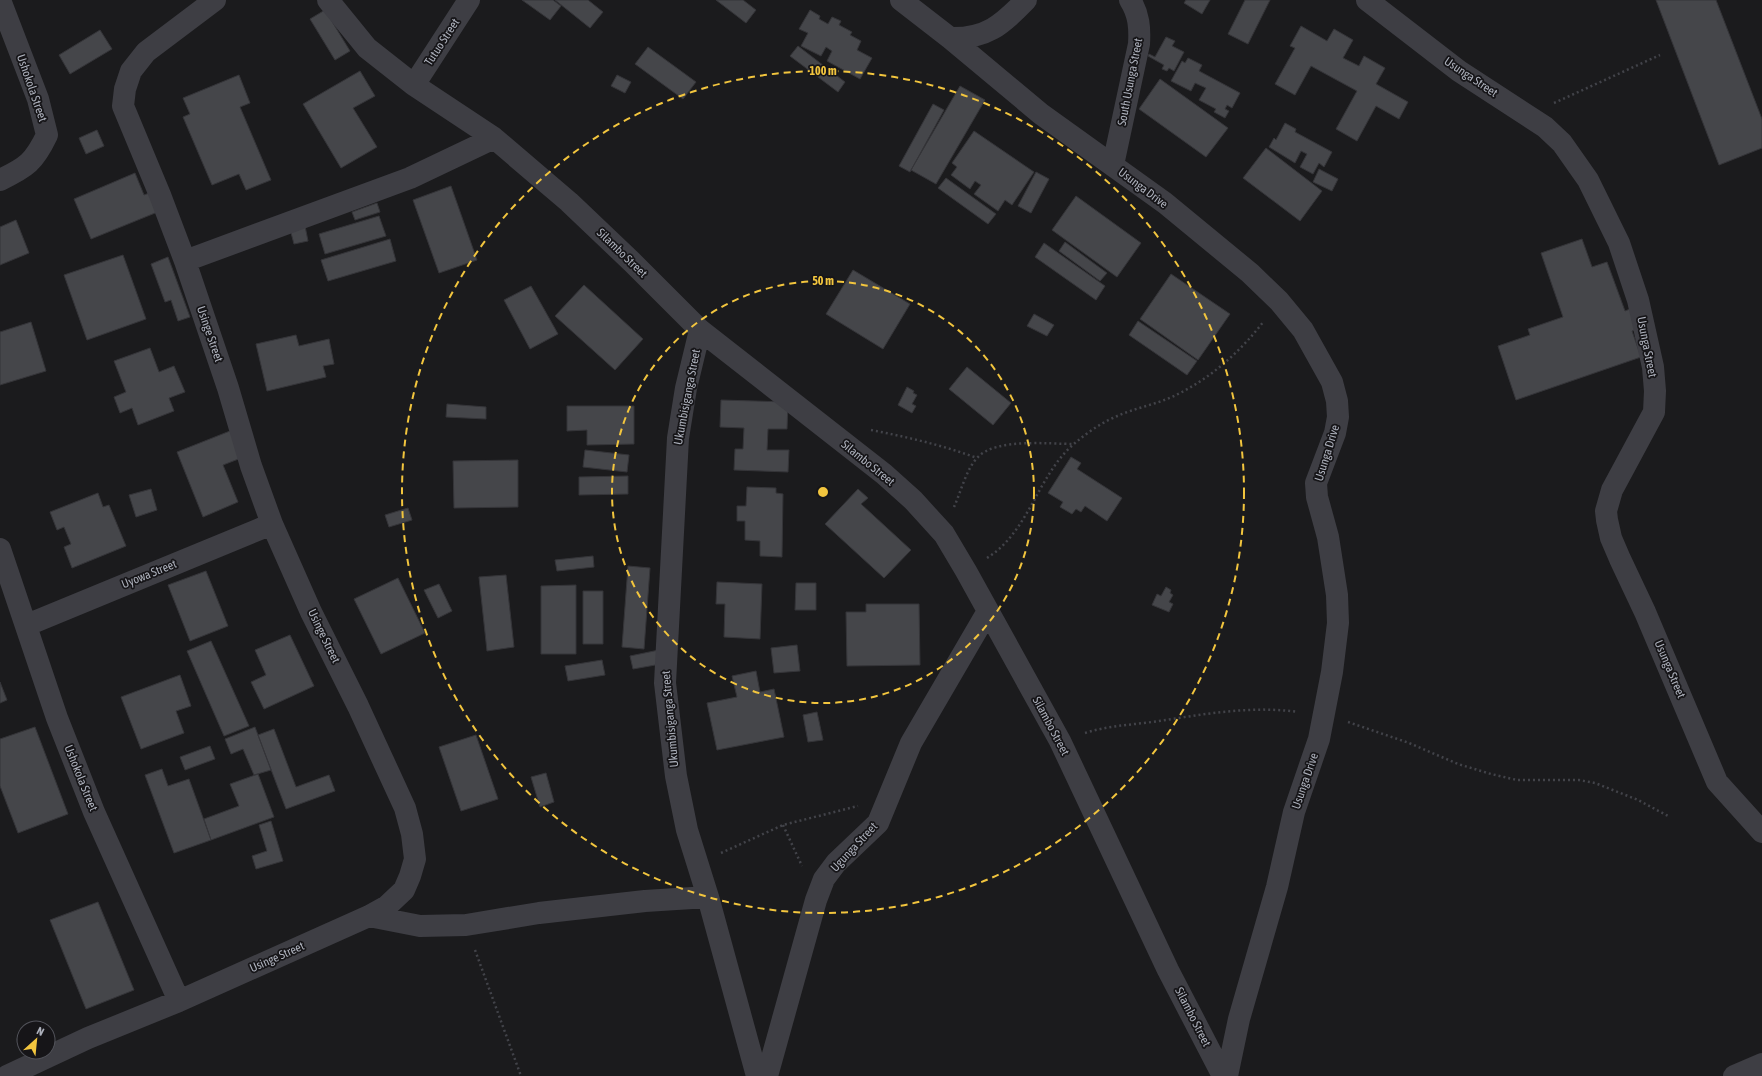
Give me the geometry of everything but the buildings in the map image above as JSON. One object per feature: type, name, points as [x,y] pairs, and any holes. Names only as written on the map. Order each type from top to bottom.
[{"type":"street","name":"Ushokola Street","points":[[0,0],[38,99],[48,135],[38,154],[24,169],[0,180]]},
{"type":"street","name":"Usinge Street","points":[[7,1076],[88,1038],[179,1001],[369,916],[387,906],[404,890],[415,859],[412,834],[405,808],[358,706],[311,612],[272,524],[251,466],[228,388],[185,261],[123,106],[125,89],[131,71],[146,52],[215,0]]},
{"type":"street","name":"Silambo Street","points":[[328,0],[367,48],[414,85],[494,138],[568,202],[632,262],[700,330],[884,474],[913,500],[944,534],[1060,741],[1168,970],[1223,1076]]},
{"type":"street","name":"Tutuo Street","points":[[414,85],[470,0]]},
{"type":"street","points":[[901,0],[950,38],[968,38],[982,35],[997,26],[1026,0]]},
{"type":"street","name":"South Usunga Street","points":[[1113,165],[1139,44],[1140,25],[1134,6],[1130,0]]},
{"type":"street","name":"Usunga Street","points":[[1367,0],[1460,72],[1525,113],[1545,127],[1562,143],[1588,180],[1618,243],[1638,300],[1653,367],[1655,391],[1654,412],[1610,496],[1606,511],[1611,538],[1645,612],[1717,782],[1762,832]]},
{"type":"street","name":"Usunga Drive","points":[[950,38],[1041,114],[1165,203],[1250,273],[1279,301],[1303,330],[1332,382],[1337,401],[1338,417],[1335,433],[1316,483],[1317,497],[1331,551],[1338,595],[1338,622],[1324,716],[1319,739],[1294,812],[1277,887],[1239,1019],[1227,1076]]},
{"type":"street","points":[[185,261],[410,178],[494,138]]},
{"type":"street","name":"Ukumbisiganga Street","points":[[700,330],[686,388],[678,438],[665,682],[676,776],[687,830],[708,897],[756,1076]]},
{"type":"street","name":"Uyowa Street","points":[[27,625],[272,524]]},
{"type":"street","name":"Ushokola Street","points":[[0,549],[27,625],[57,718],[94,812],[179,1001]]},
{"type":"street","name":"Ugunga Street","points":[[767,1076],[816,900],[824,880],[836,863],[878,823],[911,743],[988,611]]},
{"type":"street","points":[[369,916],[397,923],[420,926],[466,925],[539,914],[646,901],[708,897]]},
{"type":"street","points":[[1734,1076],[1762,1064]]},
{"type":"path","points":[[1525,113],[1573,95],[1660,55]]},
{"type":"path","points":[[966,571],[990,556],[1004,544],[1021,525],[1056,464],[1074,444],[1088,432],[1113,418],[1175,395],[1204,380],[1226,363],[1251,338],[1279,301]]},
{"type":"path","points":[[863,429],[913,438],[948,447],[977,458]]},
{"type":"path","points":[[944,534],[970,470],[977,458],[986,450],[1000,446],[1024,444],[1074,444]]},
{"type":"path","points":[[1060,741],[1093,730],[1116,725],[1210,712],[1279,709],[1324,716],[1409,743],[1458,764],[1516,780],[1579,780],[1595,783],[1638,800],[1670,817]]},
{"type":"path","points":[[699,867],[728,849],[783,825],[842,809],[888,800]]},
{"type":"path","points":[[783,825],[816,900]]},
{"type":"path","points":[[466,925],[521,1076]]}]
